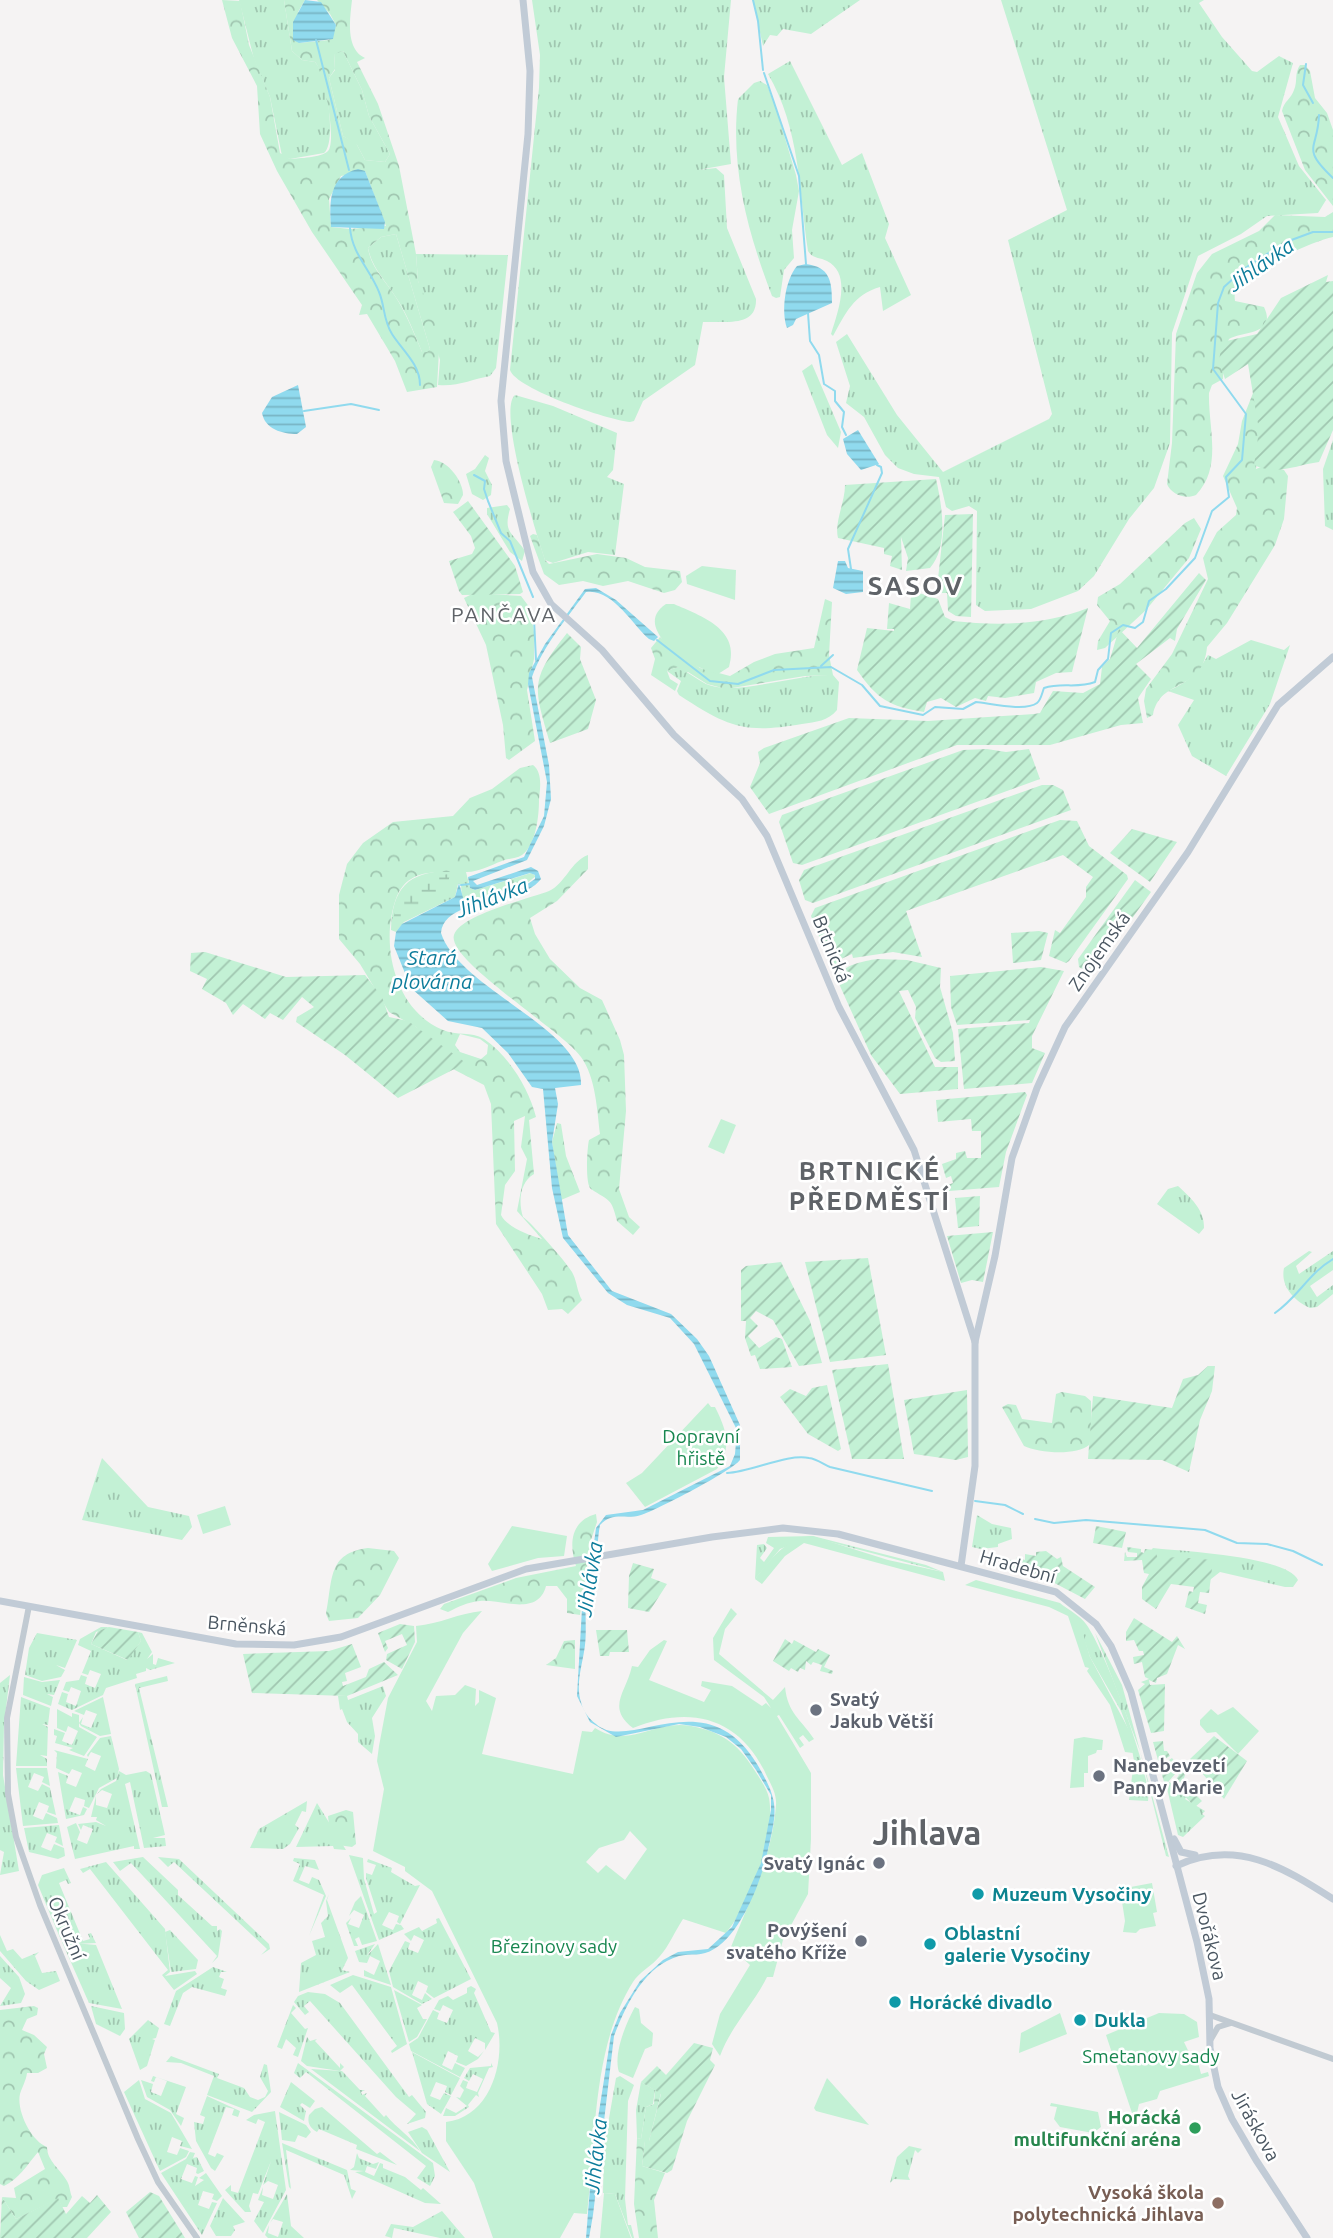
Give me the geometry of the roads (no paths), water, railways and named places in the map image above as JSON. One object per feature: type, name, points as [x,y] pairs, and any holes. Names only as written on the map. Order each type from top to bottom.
[{"type":"main road","name":"Brtnická","points":[[523,0],[530,71],[529,124],[501,385],[502,417],[511,483],[533,572],[543,594],[610,659],[674,735],[742,799],[767,836],[839,1007],[914,1150],[975,1342]]},
{"type":"main road","name":"Znojemská","points":[[961,1566],[974,1479],[975,1342],[981,1310],[994,1265],[1013,1152],[1062,1032],[1188,852],[1278,705],[1333,657]]},
{"type":"main road","name":"Znojemská","points":[[969,1326],[981,1310]]},
{"type":"main road","name":"Hradební","points":[[565,1562],[783,1528],[811,1530],[1056,1592],[1096,1624],[1121,1664],[1161,1802],[1176,1866]]},
{"type":"main road","name":"Brněnská","points":[[0,1601],[236,1644],[294,1645],[341,1637],[486,1582],[565,1562]]},
{"type":"main road","points":[[1161,1802],[1181,1852],[1186,1856],[1239,1854],[1266,1860],[1333,1899]]},
{"type":"main road","points":[[1176,1866],[1210,1855]]},
{"type":"main road","name":"Dvořákova","points":[[1176,1866],[1197,1942],[1210,2015]]},
{"type":"main road","name":"Jiráskova","points":[[1210,2015],[1210,2044],[1216,2080],[1232,2119],[1307,2238]]},
{"type":"street","name":"Okružní","points":[[29,1606],[7,1718],[8,1794],[20,1851],[76,1991],[155,2175],[197,2238]]},
{"type":"street","points":[[1210,2015],[1333,2059]]},
{"type":"street","points":[[1210,2044],[1216,2029],[1233,2023]]},
{"type":"water","points":[[305,0],[321,2],[336,25],[333,39],[299,43],[293,40],[293,22]]},
{"type":"water","points":[[358,169],[365,171],[385,222],[384,229],[331,227],[330,208],[336,184],[348,172]]},
{"type":"water","points":[[806,264],[820,268],[828,276],[832,303],[796,319],[793,325],[787,328],[784,313],[787,287],[797,266]]},
{"type":"water","points":[[298,385],[306,427],[297,434],[275,430],[270,427],[262,413],[272,397]]},
{"type":"water","points":[[858,430],[879,464],[861,470],[847,454],[843,439]]},
{"type":"water","points":[[838,561],[845,561],[848,568],[863,571],[863,592],[846,594],[833,588]]},
{"type":"water","name":"Stará plovárna","points":[[596,588],[616,600],[658,637],[654,641],[649,639],[613,601],[595,592],[586,592],[563,622],[542,654],[532,677],[549,765],[551,799],[544,826],[527,860],[473,881],[477,885],[531,867],[538,871],[541,879],[531,888],[517,894],[455,913],[445,921],[441,933],[452,953],[471,972],[543,1027],[563,1046],[577,1065],[581,1085],[555,1088],[558,1104],[552,1142],[568,1235],[612,1291],[671,1314],[697,1339],[709,1356],[740,1425],[740,1460],[709,1481],[662,1506],[641,1515],[610,1518],[600,1525],[595,1566],[586,1598],[586,1639],[579,1688],[583,1708],[577,1696],[583,1591],[591,1565],[596,1528],[606,1515],[643,1510],[730,1466],[735,1454],[737,1430],[694,1344],[670,1318],[627,1305],[608,1293],[563,1238],[552,1188],[543,1089],[532,1087],[508,1053],[482,1028],[448,1021],[411,988],[394,946],[396,932],[402,924],[455,897],[459,883],[465,905],[523,887],[535,879],[535,875],[530,873],[475,890],[470,888],[468,877],[524,857],[544,816],[547,782],[528,684],[529,673],[545,644],[585,589]]},
{"type":"water","points":[[585,1712],[596,1724],[610,1731],[628,1731],[669,1723],[692,1722],[715,1726],[737,1739],[757,1764],[770,1788],[774,1807],[770,1839],[760,1879],[733,1932],[710,1951],[679,1956],[656,1968],[638,1988],[619,2024],[614,2036],[589,2238],[586,2238],[593,2150],[611,2035],[620,2013],[640,1981],[663,1960],[678,1952],[708,1949],[732,1927],[761,1863],[771,1810],[771,1795],[741,1749],[726,1737],[700,1727],[679,1724],[616,1737],[590,1722]]},
{"type":"waterway","points":[[753,0],[763,70]]},
{"type":"waterway","points":[[316,40],[349,170]]},
{"type":"waterway","points":[[1306,64],[1303,85],[1313,103]]},
{"type":"waterway","points":[[764,73],[799,176],[806,264]]},
{"type":"waterway","points":[[1319,115],[1314,154],[1333,178]]},
{"type":"waterway","points":[[350,228],[354,246],[379,292],[389,329],[414,364],[420,385]]},
{"type":"waterway","name":"Jihlávka","points":[[657,640],[710,681],[738,684],[774,670],[831,667],[862,685],[880,706],[923,715],[935,707],[963,709],[976,702],[1031,706],[1038,702],[1044,688],[1095,682],[1098,670],[1108,659],[1111,633],[1123,625],[1135,628],[1143,622],[1149,601],[1166,589],[1195,558],[1212,511],[1229,497],[1226,477],[1242,460],[1246,414],[1213,369],[1218,303],[1224,287],[1245,268],[1286,242],[1313,232],[1333,232]]},
{"type":"waterway","points":[[808,313],[810,341],[819,355],[824,384],[835,391],[835,401],[844,412],[842,427],[846,435]]},
{"type":"waterway","points":[[304,411],[351,404],[379,410]]},
{"type":"waterway","points":[[851,569],[848,549],[882,473],[881,467],[877,465]]},
{"type":"waterway","points":[[474,475],[485,481],[484,489],[501,533],[510,541],[533,597]]},
{"type":"waterway","points":[[534,619],[536,660]]},
{"type":"waterway","points":[[821,666],[833,655]]},
{"type":"waterway","points":[[461,885],[470,884]]},
{"type":"waterway","points":[[1275,1313],[1317,1271],[1333,1259]]},
{"type":"waterway","points":[[727,1473],[800,1457],[815,1459],[830,1467],[932,1491]]},
{"type":"waterway","points":[[975,1501],[1005,1505],[1023,1514]]},
{"type":"waterway","points":[[1035,1519],[1054,1523],[1086,1520],[1205,1530],[1237,1543],[1267,1544],[1293,1551],[1322,1565]]},
{"type":"place","name":"Svatý Jakub Větší","points":[[816,1710]]},
{"type":"place","name":"Nanebevzetí Panny Marie","points":[[1099,1776]]},
{"type":"place","name":"Svatý Ignác","points":[[879,1863]]},
{"type":"place","name":"Muzeum Vysočiny","points":[[978,1894]]},
{"type":"place","name":"Povýšení svatého Kříže","points":[[861,1941]]},
{"type":"place","name":"Oblastní galerie Vysočiny","points":[[930,1944]]},
{"type":"place","name":"Horácké divadlo","points":[[895,2002]]},
{"type":"place","name":"Dukla","points":[[1080,2020]]},
{"type":"place","name":"Horácká multifunkční aréna","points":[[1195,2128]]},
{"type":"place","name":"Vysoká škola polytechnická Jihlava","points":[[1218,2203]]},
{"type":"district","name":"SASOV","points":[[916,586]]},
{"type":"district","name":"PANČAVA","points":[[504,615]]},
{"type":"district","name":"BRTNICKÉ PŘEDMĚSTÍ","points":[[870,1186]]},
{"type":"district","name":"Jihlava","points":[[927,1833]]},
{"type":"park label","name":"Dopravní hřistě","points":[[701,1447]]},
{"type":"park label","name":"Březinovy sady","points":[[554,1946]]},
{"type":"park label","name":"Smetanovy sady","points":[[1151,2056]]}]
